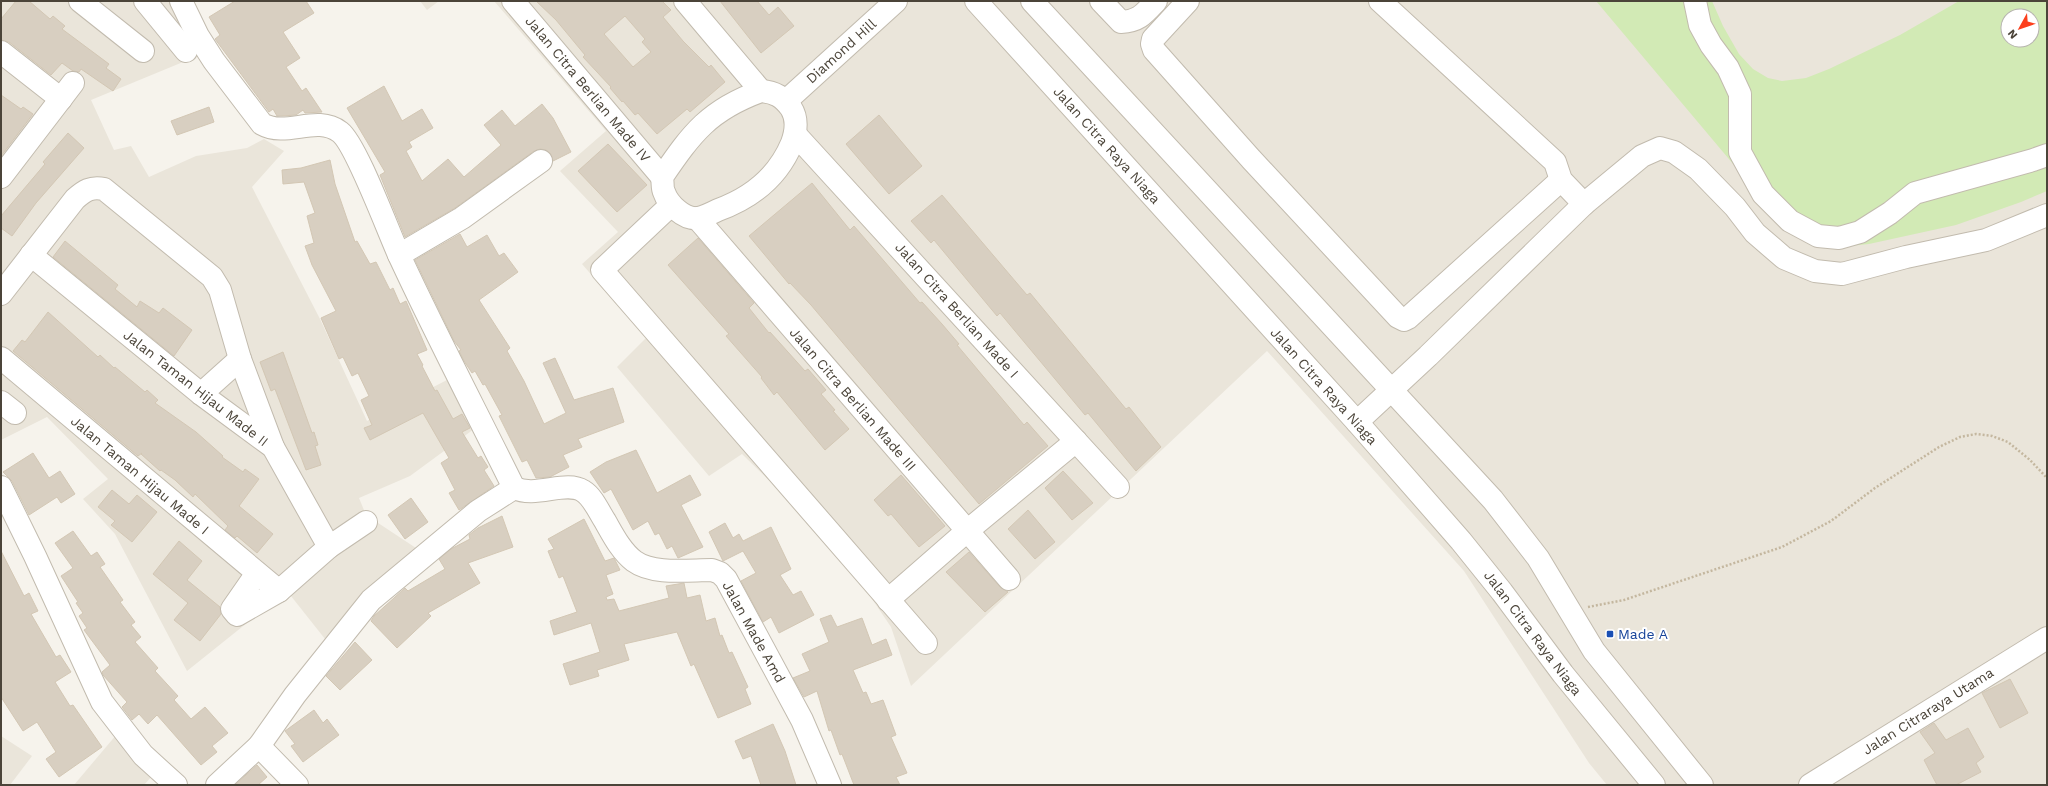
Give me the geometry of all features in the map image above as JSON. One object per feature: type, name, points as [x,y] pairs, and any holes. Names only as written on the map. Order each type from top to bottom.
[{"type":"street","points":[[80,1],[143,51]]},
{"type":"street","points":[[145,1],[186,51]]},
{"type":"street","points":[[180,1],[198,36],[214,61],[262,124],[269,128],[278,129],[321,124],[331,126],[348,140],[399,255],[514,488],[478,511],[371,600],[295,695],[259,746],[217,785]]},
{"type":"street","name":"Jalan Citra Berlian Made IV","points":[[513,1],[662,177]]},
{"type":"street","points":[[685,1],[761,91]]},
{"type":"street","name":"Diamond Hill","points":[[786,101],[896,1]]},
{"type":"street","name":"Jalan Citra Raya Niaga","points":[[976,1],[1357,422],[1461,541],[1502,592],[1563,674],[1654,785]]},
{"type":"street","points":[[1032,1],[1493,500],[1538,558],[1594,652],[1702,785]]},
{"type":"street","points":[[1101,1],[1121,22],[1133,21],[1145,13],[1156,1]]},
{"type":"street","points":[[1188,1],[1153,39],[1152,44],[1154,50],[1251,159],[1398,317],[1404,320],[1561,180]]},
{"type":"street","points":[[1380,1],[1555,162],[1561,180],[1584,204]]},
{"type":"street","points":[[1695,1],[1700,25],[1711,45],[1728,68],[1740,94],[1740,152],[1763,194],[1790,221],[1818,236],[1839,238],[1860,232],[1890,213],[1915,193],[2047,155]]},
{"type":"street","points":[[1,52],[67,91],[3,171]]},
{"type":"street","points":[[761,91],[774,94],[786,101],[794,116],[795,134],[788,154],[776,171],[761,187],[744,199],[697,218],[682,214],[671,205],[664,192],[662,177],[697,129],[716,113],[737,100],[761,91]]},
{"type":"street","name":"Jalan Citra Berlian Made I","points":[[795,134],[1118,487]]},
{"type":"street","points":[[1357,422],[1584,204],[1642,156],[1660,148],[1674,152],[1698,169],[1736,207],[1754,233],[1784,258],[1816,271],[1842,274],[1906,257],[1986,240],[2047,215]]},
{"type":"street","points":[[399,255],[462,218],[541,161]]},
{"type":"street","points":[[1,294],[83,191],[95,187],[104,189],[212,277],[220,290],[240,358],[272,447]]},
{"type":"street","points":[[671,205],[602,270],[926,643]]},
{"type":"street","name":"Jalan Citra Berlian Made III","points":[[697,218],[1009,579]]},
{"type":"street","name":"Jalan Taman Hijau Made II","points":[[31,255],[201,394],[272,447],[329,548]]},
{"type":"street","name":"Jalan Taman Hijau Made I","points":[[1,358],[279,591]]},
{"type":"street","points":[[201,394],[240,358]]},
{"type":"street","points":[[888,600],[967,531],[1076,441]]},
{"type":"street","points":[[1,487],[35,556],[102,702],[143,756],[176,785]]},
{"type":"street","name":"Jalan Made Amd","points":[[514,488],[522,492],[532,493],[571,488],[582,490],[590,498],[619,545],[633,561],[645,567],[656,570],[712,570],[720,573],[726,579],[802,720],[830,785]]},
{"type":"street","points":[[257,573],[232,609],[234,613],[240,615],[279,591],[329,548],[366,522]]},
{"type":"street","name":"Jalan Citraraya Utama","points":[[1810,785],[2047,638]]},
{"type":"street","points":[[259,746],[297,785]]},
{"type":"path","points":[[1569,611],[1624,600],[1782,547],[1831,520],[1875,488],[1939,447],[1960,437],[1976,434],[1992,436],[2008,442],[2030,460],[2047,478]]},
{"type":"shaded area","points":[[1,1],[174,1],[200,55],[91,100],[114,150],[131,146],[149,177],[196,156],[247,148],[264,139],[284,151],[252,187],[320,319],[367,421],[447,380],[474,429],[410,476],[359,498],[366,515],[419,550],[329,644],[287,591],[187,671],[115,534],[83,499],[108,479],[47,417],[1,440]]},
{"type":"shaded area","points":[[420,1],[439,1],[427,10]]},
{"type":"shaded area","points":[[494,1],[2047,1],[2047,785],[1607,785],[1589,763],[1464,571],[1267,351],[911,686],[891,627],[870,596],[787,498],[742,454],[709,476],[617,367],[646,338],[582,264],[618,232],[560,171],[606,131]]},
{"type":"shaded area","points":[[117,734],[152,776],[144,785],[74,785]]},
{"type":"shaded area","points":[[1,736],[32,756],[10,785],[1,785]]},
{"type":"green space","points":[[1596,1],[1712,1],[1723,26],[1739,54],[1753,69],[1768,78],[1782,81],[1806,78],[1829,69],[1900,35],[1959,1],[2047,1],[2047,191],[2021,202],[1956,225],[1869,244],[1839,247],[1781,221]]},
{"type":"building","points":[[16,1],[29,1],[50,19],[53,16],[65,26],[62,29],[109,64],[106,68],[121,79],[113,91],[81,69],[79,72],[73,71],[62,63],[51,75],[9,42],[1,40],[1,19]]},
{"type":"building","points":[[235,1],[306,1],[314,13],[283,32],[300,58],[286,67],[302,91],[306,88],[322,112],[305,113],[303,110],[296,115],[277,116],[273,109],[269,112],[215,39],[220,35],[209,17]]},
{"type":"building","points":[[536,1],[662,1],[671,10],[663,17],[683,41],[709,67],[711,65],[725,82],[690,112],[687,109],[657,134],[638,113],[635,115],[623,101],[622,102],[610,88],[611,87],[583,57],[585,55],[556,20]],"holes":[[[625,16],[645,39],[642,42],[651,52],[633,67],[604,34]]]},
{"type":"building","points":[[720,1],[757,1],[769,15],[778,7],[794,26],[761,53]]},
{"type":"building","points":[[384,86],[402,121],[422,109],[433,128],[409,142],[412,147],[406,151],[422,181],[448,159],[464,177],[501,145],[484,125],[502,110],[515,126],[542,104],[553,118],[571,152],[553,161],[551,154],[546,150],[540,149],[534,151],[455,208],[405,237],[380,175],[385,172],[347,108]]},
{"type":"building","points":[[1,95],[21,109],[23,107],[33,114],[1,156]]},
{"type":"building","points":[[209,107],[214,122],[177,135],[171,121]]},
{"type":"building","points":[[879,115],[922,166],[889,194],[846,144]]},
{"type":"building","points":[[68,133],[84,148],[36,203],[12,236],[1,228],[1,216],[45,164],[43,162]]},
{"type":"building","points":[[608,144],[647,185],[617,212],[578,171]]},
{"type":"building","points":[[330,160],[335,184],[355,242],[357,241],[370,264],[376,262],[390,290],[393,288],[400,304],[406,301],[427,350],[417,354],[423,365],[422,366],[435,391],[437,390],[453,419],[462,414],[470,428],[462,432],[478,458],[481,456],[488,467],[484,470],[494,486],[459,510],[449,493],[455,490],[441,463],[449,458],[423,413],[370,440],[364,428],[372,425],[361,400],[369,396],[358,373],[352,376],[343,357],[339,359],[321,318],[336,311],[312,265],[305,246],[314,243],[307,216],[315,213],[304,182],[283,184],[282,170],[301,168]]},
{"type":"building","points":[[812,183],[850,230],[854,226],[920,303],[922,302],[942,324],[959,344],[957,345],[1024,425],[1027,422],[1048,446],[979,504],[811,305],[790,283],[789,284],[749,236]]},
{"type":"building","points":[[942,195],[1027,295],[1030,293],[1126,409],[1129,407],[1161,447],[1136,471],[1088,413],[1085,415],[1000,313],[997,316],[934,240],[931,243],[911,221]]},
{"type":"building","points":[[460,234],[467,247],[487,235],[499,256],[504,253],[518,272],[479,300],[510,348],[507,351],[524,381],[544,424],[566,413],[543,363],[555,358],[574,400],[613,388],[624,422],[578,439],[582,447],[563,455],[569,467],[550,477],[536,478],[527,460],[522,462],[499,416],[502,415],[485,384],[483,385],[475,371],[472,373],[464,361],[459,351],[461,350],[454,341],[415,260]]},
{"type":"building","points":[[698,238],[754,303],[749,308],[769,333],[770,332],[805,371],[808,369],[826,390],[821,394],[835,410],[833,411],[849,429],[825,450],[777,392],[774,395],[761,378],[762,377],[726,336],[729,334],[668,265]]},
{"type":"building","points":[[65,241],[118,285],[115,289],[137,307],[140,301],[159,313],[163,308],[192,330],[174,356],[53,257]]},
{"type":"building","points":[[48,312],[98,357],[100,355],[145,392],[147,390],[158,400],[155,403],[196,432],[223,456],[222,457],[243,472],[245,469],[259,479],[239,506],[273,534],[257,553],[237,536],[235,538],[225,530],[228,526],[195,494],[193,497],[175,480],[161,470],[160,471],[141,454],[142,453],[138,456],[13,351],[22,340],[25,342]]},
{"type":"building","points":[[283,352],[312,433],[314,432],[318,445],[315,446],[321,465],[306,470],[275,389],[271,391],[260,362]]},
{"type":"building","points":[[636,450],[657,493],[690,475],[701,495],[681,505],[703,547],[678,558],[672,546],[667,549],[659,533],[655,535],[648,521],[633,530],[611,489],[604,493],[590,472],[606,462]]},
{"type":"building","points":[[33,453],[49,478],[60,471],[75,494],[61,503],[57,497],[29,515],[12,481],[3,472]]},
{"type":"building","points":[[1063,471],[1093,503],[1072,520],[1045,488]]},
{"type":"building","points":[[901,475],[945,526],[919,547],[891,514],[888,516],[874,500]]},
{"type":"building","points":[[112,490],[129,504],[137,495],[157,512],[132,542],[111,525],[115,521],[98,507]]},
{"type":"building","points":[[411,498],[428,522],[405,539],[388,515]]},
{"type":"building","points":[[1028,510],[1055,542],[1035,559],[1008,529]]},
{"type":"building","points":[[502,516],[513,547],[468,563],[480,583],[428,613],[431,616],[397,648],[371,621],[374,616],[405,588],[408,591],[445,569],[439,559],[451,549],[470,539],[469,535],[478,528]]},
{"type":"building","points":[[584,519],[605,561],[614,558],[620,570],[606,575],[613,594],[606,597],[607,600],[614,599],[619,611],[669,598],[666,586],[684,583],[687,598],[700,595],[706,621],[715,618],[720,636],[722,635],[729,653],[732,652],[748,687],[745,689],[751,704],[718,718],[694,664],[691,666],[677,632],[624,644],[629,660],[597,670],[599,676],[570,685],[563,664],[600,652],[591,623],[554,635],[550,621],[577,612],[563,576],[559,578],[548,551],[554,549],[548,539]]},
{"type":"building","points":[[725,523],[733,538],[739,534],[743,541],[771,527],[791,569],[780,575],[793,595],[801,591],[814,615],[779,633],[771,617],[763,622],[741,581],[756,573],[743,551],[723,561],[709,532]]},
{"type":"building","points":[[73,531],[91,556],[97,552],[105,564],[100,567],[123,600],[120,602],[135,622],[131,625],[141,637],[135,642],[158,668],[155,671],[178,696],[174,700],[191,719],[205,707],[228,733],[212,746],[217,752],[201,765],[157,715],[148,724],[139,714],[132,720],[122,707],[127,702],[103,675],[102,672],[110,665],[84,630],[87,628],[79,616],[83,613],[76,603],[78,602],[61,576],[73,568],[55,543]]},
{"type":"building","points":[[179,541],[202,561],[187,580],[220,607],[221,614],[200,641],[174,620],[188,603],[153,574]]},
{"type":"building","points":[[1,551],[24,596],[29,593],[38,611],[31,614],[56,657],[60,655],[71,672],[55,682],[70,706],[73,705],[102,747],[59,777],[46,759],[56,752],[37,722],[23,731],[1,697]]},
{"type":"building","points":[[969,552],[1000,587],[1008,592],[985,612],[946,572]]},
{"type":"building","points":[[831,615],[837,627],[862,618],[872,645],[886,639],[892,655],[853,670],[863,693],[866,692],[871,704],[883,700],[896,735],[891,737],[907,773],[896,777],[900,785],[854,785],[842,754],[840,755],[831,730],[829,731],[817,691],[804,697],[793,678],[810,671],[802,654],[829,642],[820,619]]},
{"type":"building","points":[[355,642],[372,660],[340,690],[326,676]]},
{"type":"building","points":[[2010,679],[2028,713],[2000,728],[1982,693]]},
{"type":"building","points":[[314,710],[323,723],[327,719],[339,735],[303,762],[291,746],[295,744],[285,731]]},
{"type":"building","points":[[1934,723],[1946,740],[1968,728],[1984,757],[1976,763],[1981,772],[1956,785],[1937,785],[1924,760],[1935,753],[1920,732]]},
{"type":"building","points":[[773,724],[785,751],[796,785],[761,785],[751,756],[743,759],[735,741]]},
{"type":"building","points":[[257,765],[267,777],[258,785],[235,785]]},
{"type":"place","name":"Made A","points":[[1610,634]]}]
